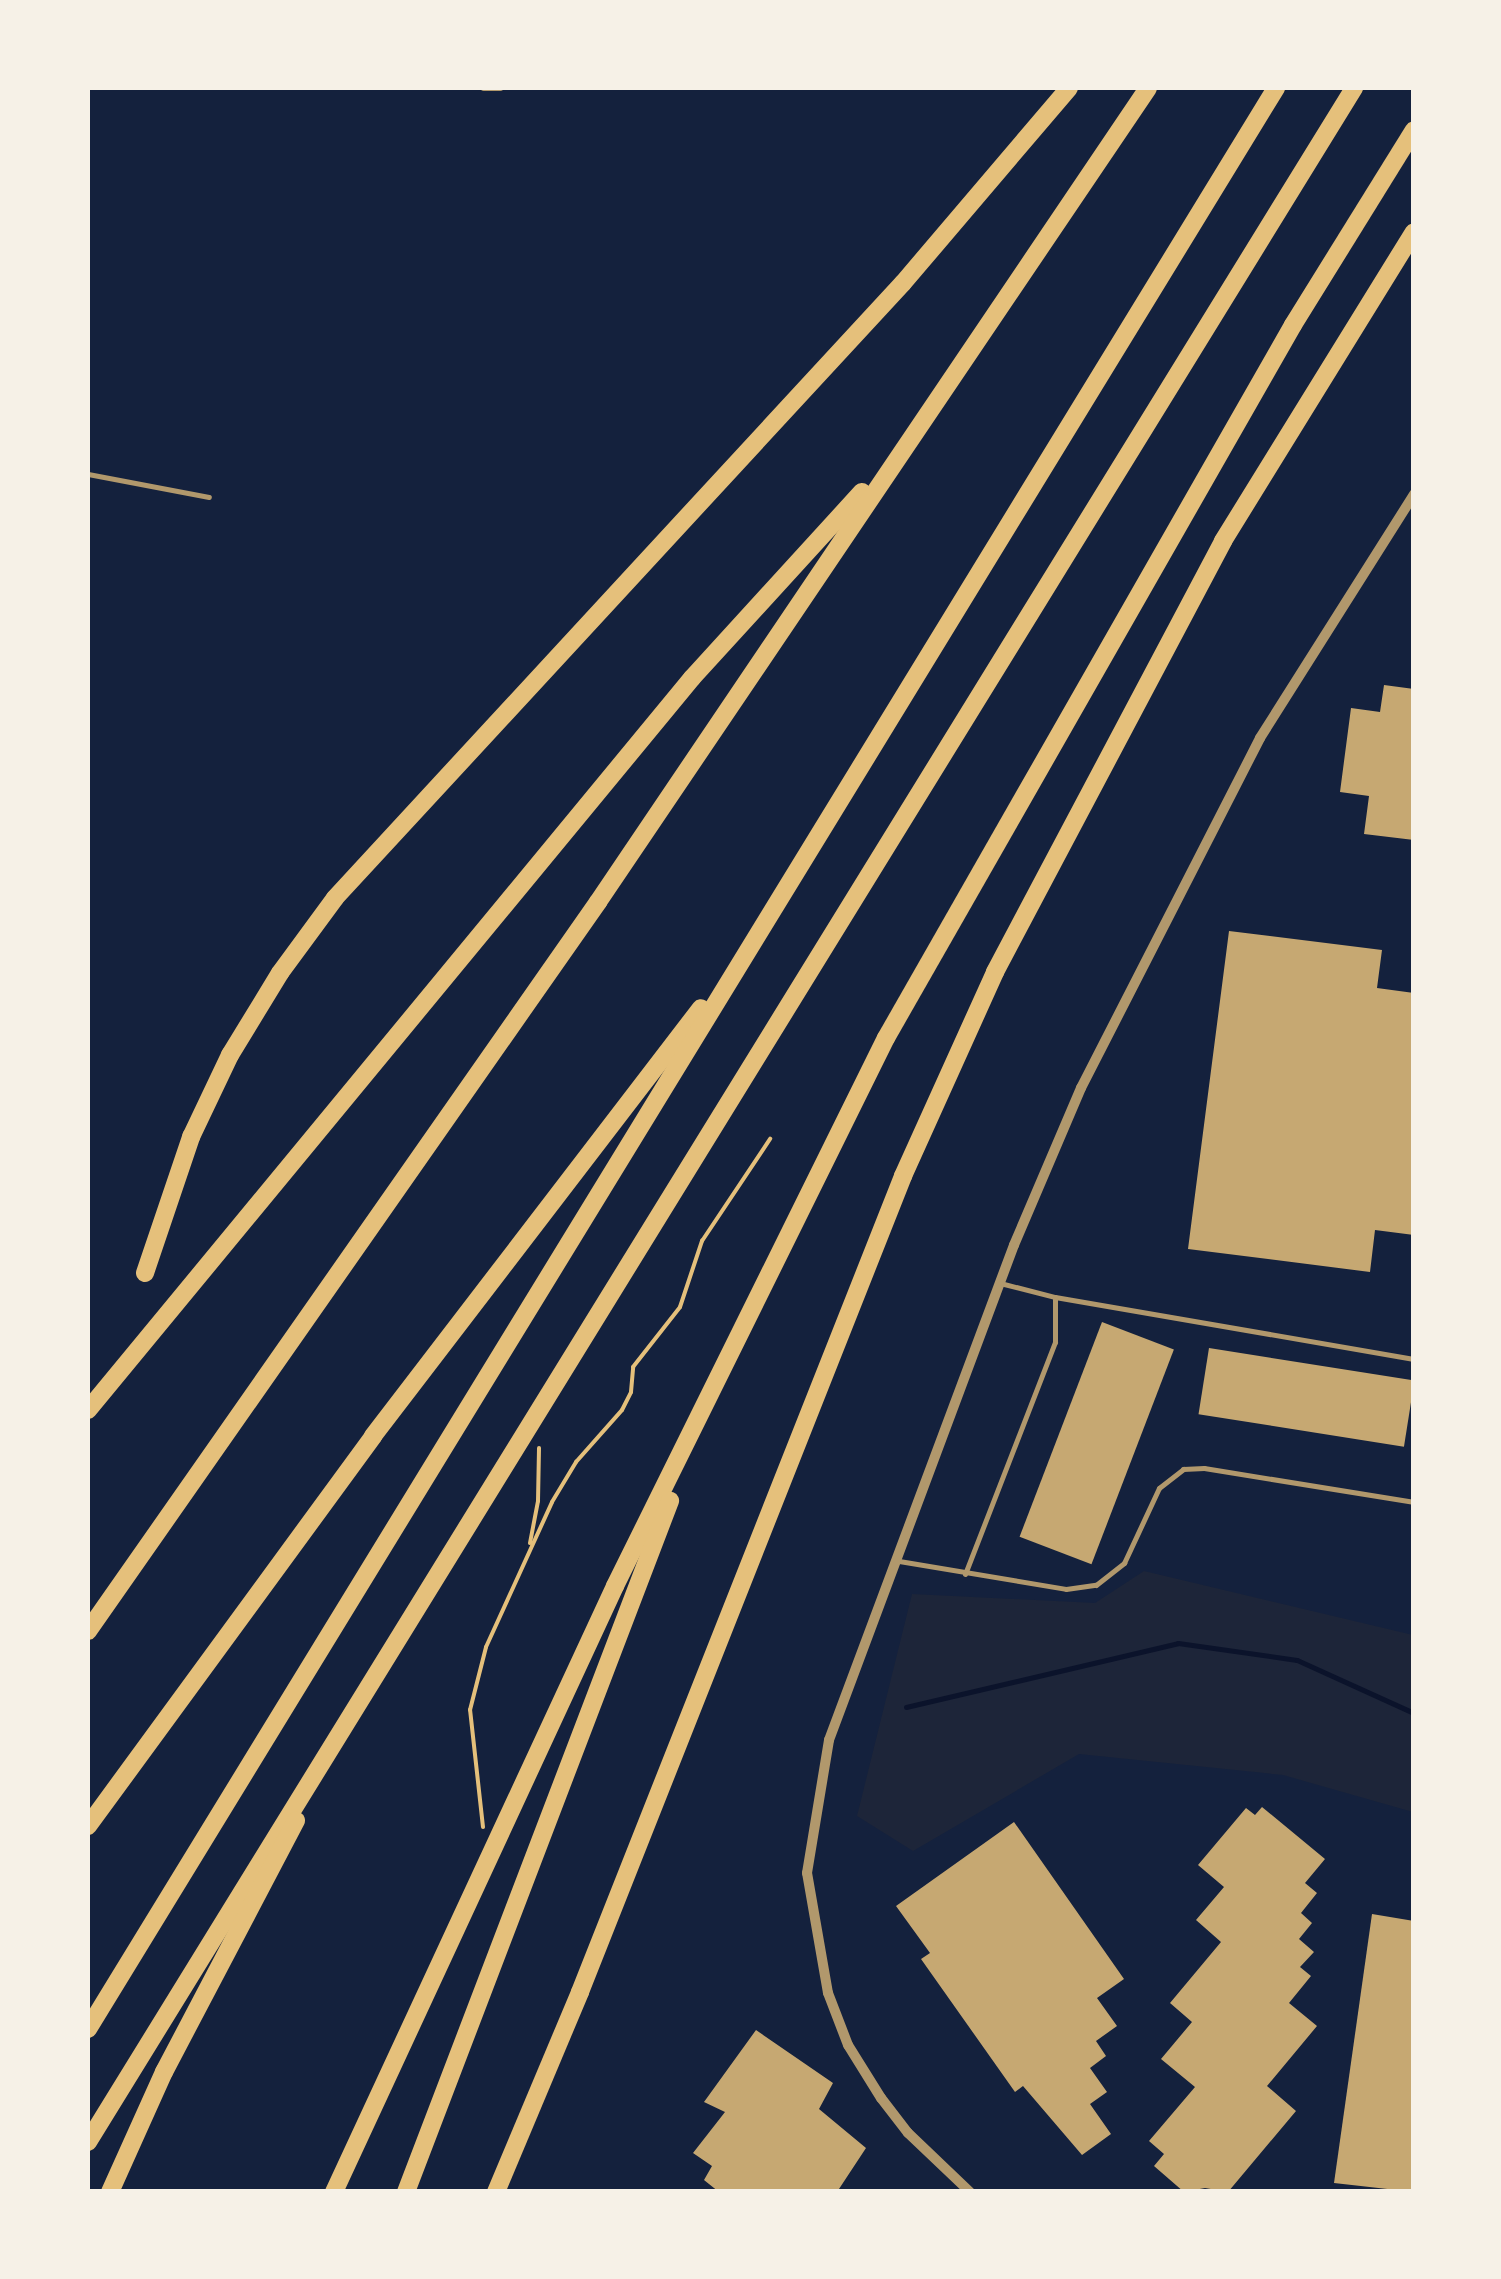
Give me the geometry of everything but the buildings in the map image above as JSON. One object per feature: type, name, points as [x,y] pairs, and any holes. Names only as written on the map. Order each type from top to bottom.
[{"type":"highway","points":[[145,1273],[191,1137],[230,1055],[280,973],[336,898],[903,283],[1069,88]]},
{"type":"highway","points":[[88,1631],[598,902],[1148,88]]},
{"type":"highway","points":[[88,2028],[1276,88]]},
{"type":"highway","points":[[88,2142],[1354,88]]},
{"type":"highway","points":[[334,2192],[615,1586],[886,1038],[1283,342],[1414,130]]},
{"type":"highway","points":[[496,2192],[580,1992],[896,1194],[995,972],[1223,541],[1414,232]]},
{"type":"highway","points":[[88,1410],[692,678],[903,447]]},
{"type":"highway","points":[[88,1826],[373,1436],[759,932]]},
{"type":"highway","points":[[406,2192],[702,1416]]},
{"type":"highway","points":[[110,2192],[164,2072],[377,1669]]},
{"type":"street","points":[[970,2192],[908,2133],[848,2045],[828,1992],[810,1906],[810,1842],[829,1740],[1000,1283],[1082,1088],[1260,738],[1414,494]]},
{"type":"lane","points":[[483,88],[500,88]]},
{"type":"lane","points":[[88,474],[208,497]]},
{"type":"lane","points":[[1000,1283],[1055,1297],[1414,1358]]},
{"type":"lane","points":[[965,1574],[1055,1342],[1055,1297]]},
{"type":"lane","points":[[896,1560],[1066,1589],[1096,1585],[1124,1563],[1159,1488],[1183,1469],[1204,1468],[1414,1502]]},
{"type":"path","points":[[487,1861],[471,1732],[471,1692],[528,1552],[576,1462],[622,1410],[631,1392],[633,1367],[680,1307],[702,1241],[770,1139]]},
{"type":"path","points":[[528,1552],[536,1523],[539,1443]]},
{"type":"shaded area","points":[[1144,1571],[1413,1635],[1413,1812],[1283,1775],[1079,1754],[913,1851],[857,1816],[912,1594],[1095,1603]]},
{"type":"waterway","points":[[906,1707],[1178,1643],[1297,1660],[1414,1713]]}]
